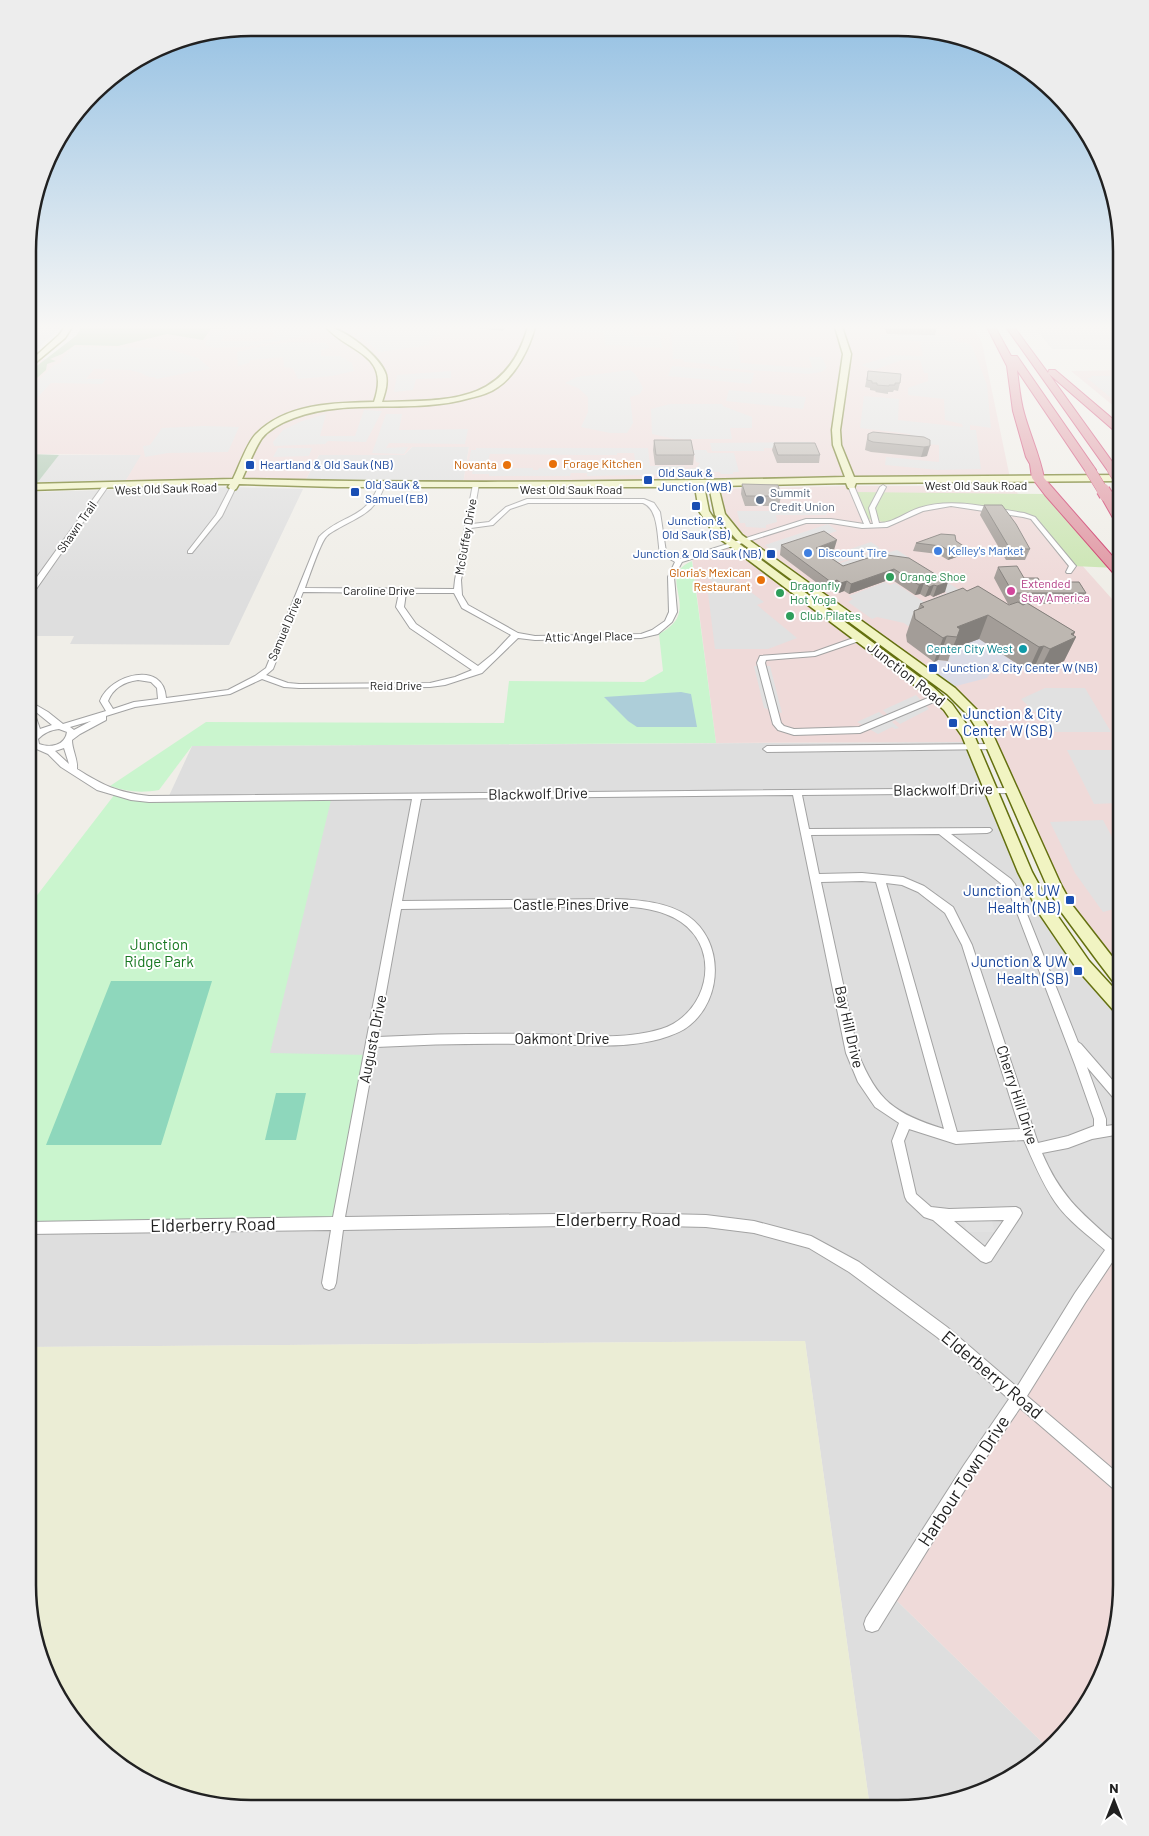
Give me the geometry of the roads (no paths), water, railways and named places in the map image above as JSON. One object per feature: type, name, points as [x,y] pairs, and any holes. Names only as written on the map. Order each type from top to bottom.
[{"type":"highway","points":[[1019,413],[1041,482],[1113,563]]},
{"type":"highway","points":[[1050,413],[1090,470],[1113,487]]},
{"type":"highway","points":[[1069,413],[1109,474],[1113,483]]},
{"type":"highway","points":[[1100,413],[1113,424]]},
{"type":"highway","points":[[1023,478],[1028,473],[1032,457]]},
{"type":"street","points":[[190,552],[220,516],[259,436],[280,420],[303,413]]},
{"type":"street","points":[[839,413],[836,430],[837,445],[868,526]]},
{"type":"street","points":[[845,465],[857,473],[884,483],[872,508],[877,526]]},
{"type":"street","name":"West Old Sauk Road","points":[[884,483],[1023,478],[1041,482],[1109,474],[1113,475]]},
{"type":"street","name":"West Old Sauk Road","points":[[36,492],[234,484],[475,487],[1041,482],[1113,488]]},
{"type":"street","name":"West Old Sauk Road","points":[[36,486],[104,489]]},
{"type":"street","name":"Junction Road","points":[[700,486],[707,517],[718,533],[938,697],[964,727],[1025,872],[1044,909],[1083,965],[1113,997]]},
{"type":"street","name":"Junction Road","points":[[713,486],[720,515],[730,529],[952,691],[973,713],[993,747],[1058,894],[1083,931],[1113,968]]},
{"type":"street","name":"Samuel Drive","points":[[36,737],[48,728],[62,727],[134,705],[230,692],[260,676],[269,669],[322,537],[337,526],[372,507],[377,501],[381,487]]},
{"type":"street","name":"McGuffey Drive","points":[[457,591],[475,487]]},
{"type":"street","name":"Shawn Trail","points":[[36,583],[104,489]]},
{"type":"street","points":[[468,526],[492,524],[508,508],[527,501],[644,501],[652,504],[657,512],[663,554],[679,561],[806,521],[831,521],[877,526],[891,524],[920,509],[942,504],[960,504],[1010,512],[1033,518],[1073,566],[1069,572]]},
{"type":"street","name":"Attic Angel Place","points":[[457,591],[460,600],[465,606],[516,635],[535,638],[623,637],[655,632],[668,622],[673,612],[670,577],[679,561]]},
{"type":"street","name":"Caroline Drive","points":[[302,590],[457,591]]},
{"type":"street","points":[[403,591],[400,607],[414,626],[479,671]]},
{"type":"street","name":"Reid Drive","points":[[260,676],[287,685],[299,686],[430,685],[458,680],[479,671],[490,663],[516,635]]},
{"type":"street","points":[[858,638],[815,654],[763,658],[761,663],[776,724],[787,731],[860,730],[938,697]]},
{"type":"street","points":[[109,714],[104,700],[106,692],[113,686],[131,679],[141,678],[156,682],[159,685],[162,701]]},
{"type":"street","points":[[36,708],[70,731],[68,747],[74,762],[73,769]]},
{"type":"street","name":"Samuel Drive","points":[[44,749],[58,747],[76,732],[100,721],[109,714]]},
{"type":"street","name":"Blackwolf Drive","points":[[36,745],[50,752],[64,765],[100,788],[131,797],[1011,790]]},
{"type":"street","points":[[767,749],[993,747]]},
{"type":"street","points":[[36,751],[44,749]]},
{"type":"street","name":"Bay Hill Drive","points":[[797,792],[852,1053],[862,1078],[879,1103],[906,1121],[928,1131],[952,1137],[1028,1134]]},
{"type":"street","name":"Augusta Drive","points":[[329,1282],[338,1223],[417,796]]},
{"type":"street","points":[[806,832],[987,830]]},
{"type":"street","points":[[942,831],[1012,887],[1100,1119],[1100,1129],[1091,1134]]},
{"type":"street","name":"Cherry Hill Drive","points":[[816,878],[880,878],[903,881],[921,889],[949,910],[967,944],[1028,1134],[1045,1174],[1060,1199],[1074,1216],[1113,1240]]},
{"type":"street","points":[[880,878],[952,1137]]},
{"type":"street","name":"Castle Pines Drive","points":[[397,905],[611,903],[650,906],[674,913],[692,923],[706,942],[710,967]]},
{"type":"street","name":"Oakmont Drive","points":[[373,1042],[596,1040],[657,1035],[676,1029],[691,1019],[703,1002],[709,984],[710,967]]},
{"type":"street","points":[[1071,1040],[1113,1089]]},
{"type":"street","points":[[906,1121],[898,1141],[898,1148],[910,1197],[928,1213],[949,1215],[1016,1213],[986,1256],[936,1214]]},
{"type":"street","points":[[1034,1149],[1051,1147],[1091,1134],[1113,1130]]},
{"type":"street","name":"Elderberry Road","points":[[36,1228],[622,1219],[706,1221],[754,1226],[811,1242],[854,1267],[942,1332],[1113,1479]]},
{"type":"street","name":"Harbour Town Drive","points":[[872,1624],[969,1470],[1018,1398],[1113,1249]]},
{"type":"water","points":[[681,692],[691,694],[697,727],[637,727],[628,721],[604,697]]},
{"type":"place","name":"Forage Kitchen","points":[[553,464]]},
{"type":"place","name":"Heartland & Old Sauk (NB)","points":[[250,465]]},
{"type":"place","name":"Novanta","points":[[507,465]]},
{"type":"place","name":"Old Sauk & Junction (WB)","points":[[648,480]]},
{"type":"place","name":"Old Sauk & Samuel (EB)","points":[[355,492]]},
{"type":"place","name":"Summit Credit Union","points":[[760,500]]},
{"type":"place","name":"Junction & Old Sauk (SB)","points":[[696,506]]},
{"type":"place","name":"Kelley's Market","points":[[938,551]]},
{"type":"place","name":"Discount Tire","points":[[808,553]]},
{"type":"place","name":"Junction & Old Sauk (NB)","points":[[771,554]]},
{"type":"place","name":"Orange Shoe","points":[[890,577]]},
{"type":"place","name":"Gloria's Mexican Restaurant","points":[[761,580]]},
{"type":"place","name":"Extended Stay America","points":[[1011,591]]},
{"type":"place","name":"Dragonfly Hot Yoga","points":[[780,593]]},
{"type":"place","name":"Club Pilates","points":[[790,616]]},
{"type":"place","name":"Center City West","points":[[1023,649]]},
{"type":"place","name":"Junction & City Center W (NB)","points":[[933,668]]},
{"type":"place","name":"Junction & City Center W (SB)","points":[[953,723]]},
{"type":"place","name":"Junction & UW Health (NB)","points":[[1070,900]]},
{"type":"place","name":"Junction & UW Health (SB)","points":[[1078,971]]},
{"type":"park label","name":"Junction Ridge Park","points":[[159,954]]}]
